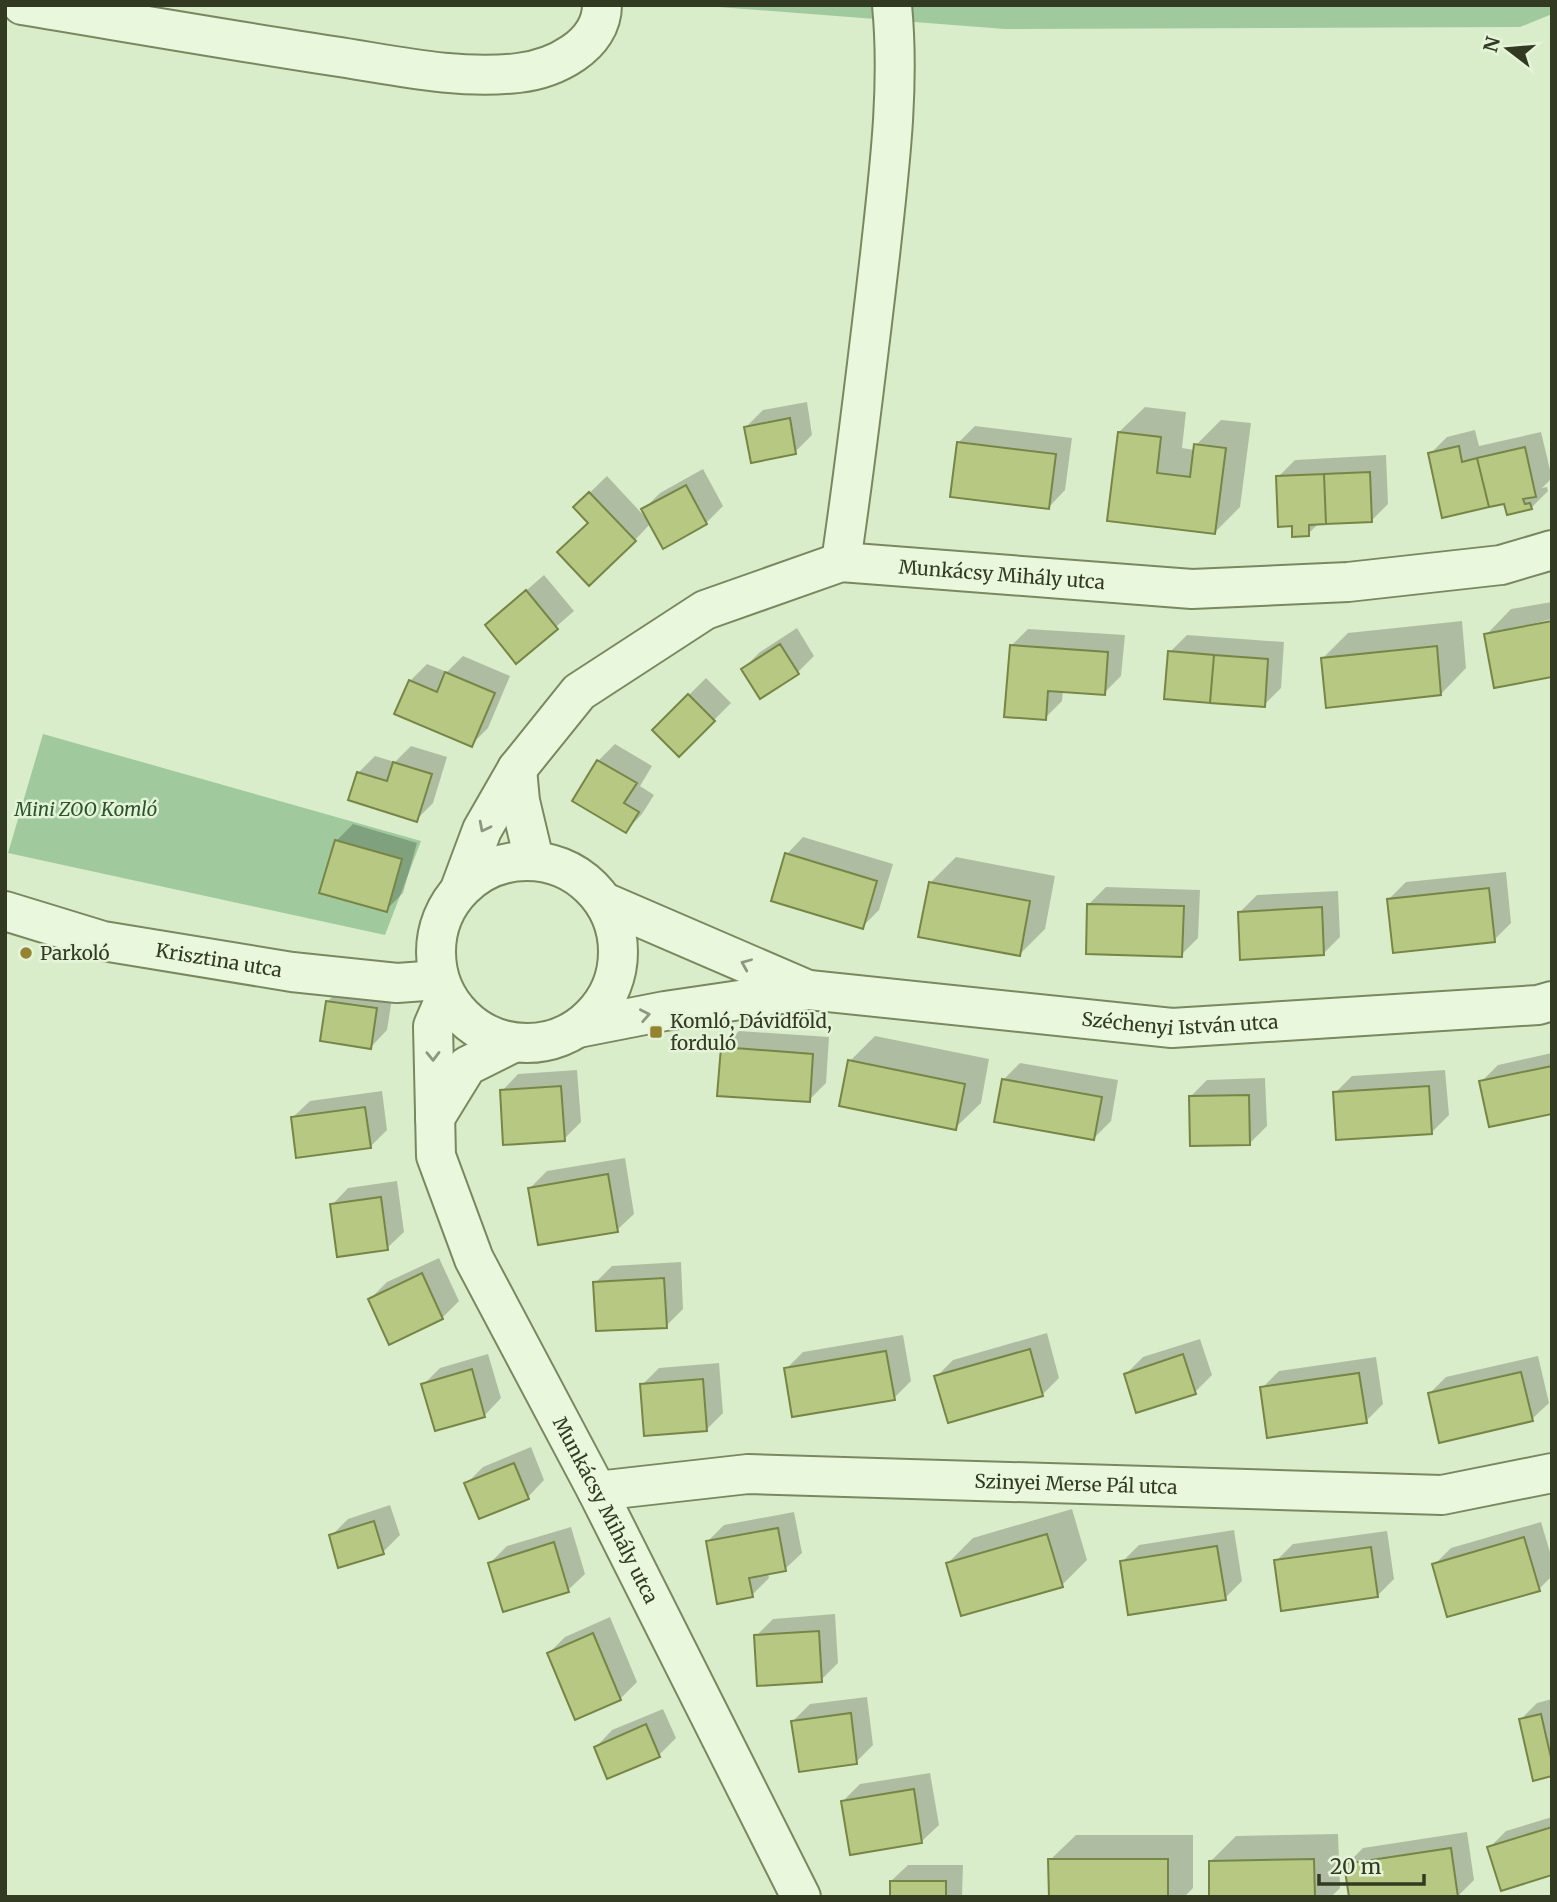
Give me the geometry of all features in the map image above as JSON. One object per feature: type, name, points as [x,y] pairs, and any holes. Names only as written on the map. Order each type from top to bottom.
[{"type":"street","points":[[22,5],[453,73],[520,73],[565,59],[588,43],[602,5]]},
{"type":"street","points":[[841,562],[860,432],[890,163],[895,80],[892,5]]},
{"type":"street","name":"Munkácsy Mihály utca","points":[[460,889],[482,830],[517,769],[579,692],[705,610],[841,562],[1192,589],[1348,582],[1501,565],[1552,550]]},
{"type":"street","points":[[517,769],[520,801],[534,860]]},
{"type":"street","points":[[534,860],[561,867],[585,881],[604,902],[613,920],[618,960],[606,998],[578,1028],[547,1041],[513,1043],[486,1035],[464,1018],[443,988],[435,948],[442,916],[460,889],[481,872],[507,862],[534,860]]},
{"type":"street","name":"Széchenyi István utca","points":[[604,902],[809,990]]},
{"type":"street","name":"Krisztina utca","points":[[5,911],[103,941],[278,970],[443,988]]},
{"type":"street","name":"Munkácsy Mihály utca","points":[[443,988],[433,1027],[436,1156],[474,1259],[597,1491],[800,1897]]},
{"type":"street","name":"Széchenyi István utca","points":[[578,1028],[665,1011],[809,990],[1172,1028],[1538,1005],[1552,1001]]},
{"type":"street","points":[[434,1119],[467,1066],[513,1043]]},
{"type":"street","name":"Szinyei Merse Pál utca","points":[[597,1491],[748,1474],[1442,1495],[1552,1473]]},
{"type":"green space","points":[[692,5],[1552,5],[1552,14],[1520,27],[1005,29]]},
{"type":"green space","name":"Mini ZOO Komló","points":[[43,734],[421,841],[385,935],[8,853]]},
{"type":"building","points":[[790,418],[796,454],[751,463],[744,427]]},
{"type":"building","points":[[1118,432],[1161,437],[1157,473],[1190,477],[1194,444],[1226,448],[1215,534],[1107,521]]},
{"type":"building","points":[[957,442],[1056,454],[1049,509],[950,497]]},
{"type":"building","points":[[1459,446],[1462,462],[1477,458],[1489,507],[1442,518],[1428,453]]},
{"type":"building","points":[[1525,447],[1536,497],[1523,499],[1525,504],[1530,503],[1532,509],[1507,515],[1504,504],[1489,507],[1477,458]]},
{"type":"building","points":[[1370,472],[1372,522],[1326,524],[1324,474]]},
{"type":"building","points":[[1324,474],[1326,524],[1309,525],[1309,536],[1292,537],[1292,526],[1278,527],[1276,476]]},
{"type":"building","points":[[686,485],[707,524],[663,549],[641,509]]},
{"type":"building","points":[[589,492],[636,541],[589,586],[557,552],[588,523],[573,507]]},
{"type":"building","points":[[526,590],[558,629],[516,664],[485,625]]},
{"type":"building","points":[[1552,621],[1552,677],[1494,688],[1484,634]]},
{"type":"building","points":[[780,644],[799,674],[760,699],[741,669]]},
{"type":"building","points":[[1010,645],[1108,652],[1105,695],[1048,691],[1046,720],[1004,717]]},
{"type":"building","points":[[1437,646],[1441,695],[1326,708],[1321,658]]},
{"type":"building","points":[[1168,651],[1214,655],[1210,703],[1164,699]]},
{"type":"building","points":[[1214,655],[1268,659],[1265,707],[1210,703]]},
{"type":"building","points":[[445,672],[495,693],[472,747],[394,714],[409,680],[437,692]]},
{"type":"building","points":[[688,694],[715,721],[679,757],[652,730]]},
{"type":"building","points":[[597,760],[637,783],[624,803],[639,812],[626,833],[572,801]]},
{"type":"building","points":[[393,762],[432,774],[417,822],[348,800],[357,772],[387,781]]},
{"type":"building","points":[[335,840],[402,859],[387,912],[319,893]]},
{"type":"building","points":[[785,853],[877,881],[863,929],[771,901]]},
{"type":"building","points":[[929,882],[1030,901],[1020,956],[918,937]]},
{"type":"building","points":[[1489,888],[1495,942],[1393,953],[1387,899]]},
{"type":"building","points":[[1087,904],[1184,906],[1182,957],[1086,954]]},
{"type":"building","points":[[1322,907],[1324,955],[1240,960],[1238,912]]},
{"type":"building","points":[[326,1001],[377,1008],[371,1049],[320,1041]]},
{"type":"building","points":[[721,1047],[813,1054],[810,1102],[717,1096]]},
{"type":"building","points":[[848,1060],[965,1084],[956,1130],[839,1106]]},
{"type":"building","points":[[1552,1066],[1552,1114],[1489,1127],[1479,1081]]},
{"type":"building","points":[[1002,1079],[1102,1097],[1094,1140],[994,1122]]},
{"type":"building","points":[[561,1086],[565,1141],[503,1145],[500,1090]]},
{"type":"building","points":[[1429,1086],[1432,1134],[1336,1140],[1333,1092]]},
{"type":"building","points":[[1249,1095],[1250,1145],[1190,1146],[1189,1096]]},
{"type":"building","points":[[365,1107],[371,1148],[296,1158],[291,1117]]},
{"type":"building","points":[[608,1174],[618,1232],[538,1245],[528,1188]]},
{"type":"building","points":[[381,1197],[388,1250],[337,1257],[330,1204]]},
{"type":"building","points":[[422,1273],[443,1319],[389,1345],[368,1299]]},
{"type":"building","points":[[664,1278],[667,1328],[596,1331],[593,1282]]},
{"type":"building","points":[[1030,1349],[1043,1396],[948,1423],[934,1376]]},
{"type":"building","points":[[886,1351],[895,1400],[792,1417],[784,1368]]},
{"type":"building","points":[[1183,1354],[1196,1394],[1136,1413],[1124,1374]]},
{"type":"building","points":[[472,1369],[485,1417],[435,1431],[421,1384]]},
{"type":"building","points":[[1521,1372],[1533,1421],[1439,1443],[1428,1393]]},
{"type":"building","points":[[1359,1373],[1367,1423],[1267,1438],[1260,1387]]},
{"type":"building","points":[[703,1379],[707,1431],[644,1436],[640,1384]]},
{"type":"building","points":[[514,1463],[529,1499],[479,1519],[464,1483]]},
{"type":"building","points":[[374,1521],[384,1554],[338,1568],[329,1535]]},
{"type":"building","points":[[778,1528],[786,1571],[749,1578],[753,1597],[717,1604],[706,1541]]},
{"type":"building","points":[[1047,1534],[1063,1587],[961,1616],[946,1563]]},
{"type":"building","points":[[1524,1537],[1540,1591],[1447,1617],[1432,1564]]},
{"type":"building","points":[[554,1542],[569,1592],[503,1612],[488,1563]]},
{"type":"building","points":[[1217,1546],[1226,1600],[1128,1615],[1120,1561]]},
{"type":"building","points":[[1371,1547],[1378,1597],[1281,1611],[1274,1560]]},
{"type":"building","points":[[819,1631],[822,1682],[757,1686],[754,1635]]},
{"type":"building","points":[[593,1633],[621,1700],[575,1720],[547,1653]]},
{"type":"building","points":[[851,1713],[857,1764],[799,1772],[791,1721]]},
{"type":"building","points":[[1541,1714],[1552,1762],[1552,1776],[1533,1781],[1519,1719]]},
{"type":"building","points":[[646,1724],[660,1757],[607,1779],[594,1747]]},
{"type":"building","points":[[914,1789],[922,1843],[850,1855],[841,1801]]},
{"type":"building","points":[[1552,1827],[1552,1875],[1501,1891],[1487,1847]]},
{"type":"building","points":[[1451,1848],[1458,1897],[1349,1897],[1344,1864]]},
{"type":"building","points":[[1048,1859],[1168,1859],[1168,1897],[1049,1897]]},
{"type":"building","points":[[1314,1859],[1315,1897],[1209,1897],[1209,1861]]},
{"type":"building","points":[[890,1881],[946,1881],[946,1897],[890,1897]]},
{"type":"place","name":"Parkoló","points":[[26,953]]},
{"type":"place","name":"Komló, Dávidföld, forduló","points":[[656,1032]]}]
